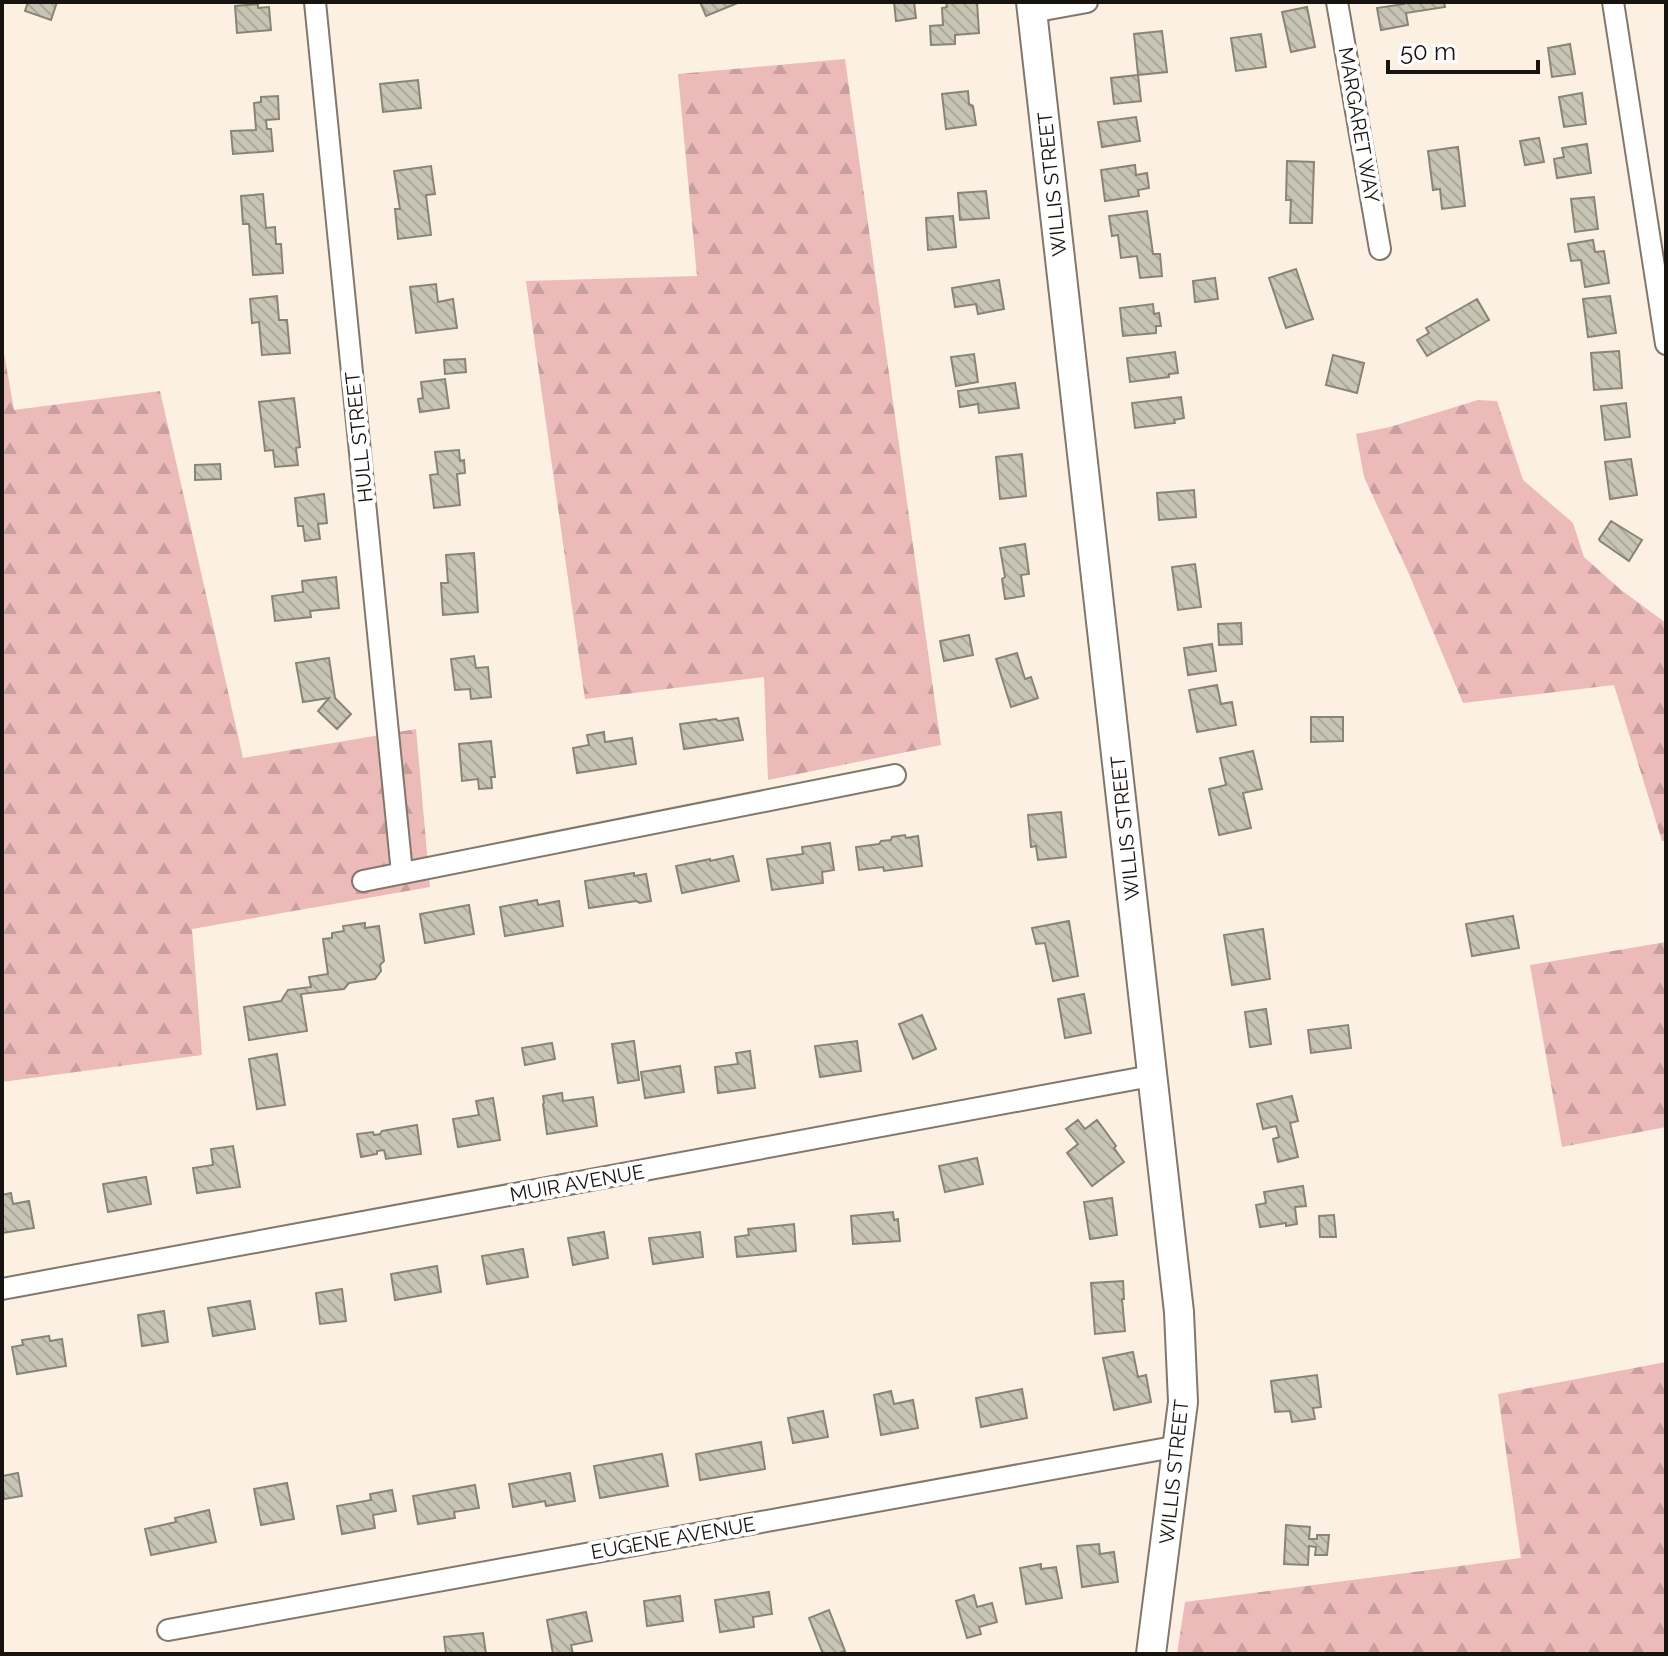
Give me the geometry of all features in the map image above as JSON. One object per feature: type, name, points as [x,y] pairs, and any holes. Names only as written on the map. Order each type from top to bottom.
[{"type":"main road","name":"WILLIS STREET","points":[[1032,7],[1179,1312],[1183,1402],[1151,1654]]},
{"type":"street","name":"HULL STREET","points":[[315,2],[402,873]]},
{"type":"street","points":[[1032,7],[1087,2]]},
{"type":"street","name":"MARGARET WAY","points":[[1337,2],[1380,249]]},
{"type":"street","points":[[1613,2],[1666,344]]},
{"type":"street","points":[[363,881],[895,775]]},
{"type":"street","name":"MUIR AVENUE","points":[[2,1289],[1151,1076]]},
{"type":"street","name":"EUGENE AVENUE","points":[[168,1630],[1179,1446]]},
{"type":"green space","points":[[845,59],[941,745],[768,780],[764,677],[585,699],[526,281],[697,276],[678,74]]},
{"type":"green space","points":[[2,342],[14,410],[160,391],[243,758],[416,729],[430,887],[192,929],[202,1055],[2,1082]]},
{"type":"green space","points":[[1478,400],[1497,401],[1523,480],[1573,523],[1584,557],[1621,590],[1666,623],[1666,841],[1662,841],[1614,685],[1463,703],[1364,477],[1356,434]]},
{"type":"green space","points":[[1666,942],[1666,1127],[1562,1147],[1530,965]]},
{"type":"green space","points":[[1666,1362],[1666,1654],[1177,1654],[1185,1602],[1521,1558],[1498,1394]]},
{"type":"building","points":[[28,2],[57,2],[51,20],[25,11]]},
{"type":"building","points":[[700,2],[740,2],[706,16]]},
{"type":"building","points":[[894,2],[914,2],[916,18],[896,21]]},
{"type":"building","points":[[946,2],[977,2],[979,33],[955,35],[955,44],[931,45],[930,26],[943,25],[942,8],[947,7]]},
{"type":"building","points":[[1404,2],[1444,2],[1445,7],[1406,13],[1408,25],[1381,30],[1377,8]]},
{"type":"building","points":[[258,4],[258,8],[269,7],[271,30],[237,33],[235,6]]},
{"type":"building","points":[[1307,7],[1315,47],[1291,52],[1282,12]]},
{"type":"building","points":[[1162,31],[1167,72],[1138,75],[1134,34]]},
{"type":"building","points":[[1261,34],[1266,67],[1236,71],[1231,38]]},
{"type":"building","points":[[1570,44],[1575,74],[1552,77],[1548,48]]},
{"type":"building","points":[[1138,75],[1141,101],[1114,104],[1111,78]]},
{"type":"building","points":[[418,80],[421,108],[383,112],[380,84]]},
{"type":"building","points":[[968,91],[976,125],[946,129],[942,94]]},
{"type":"building","points":[[1582,93],[1586,124],[1564,127],[1559,97]]},
{"type":"building","points":[[278,96],[279,119],[266,120],[267,129],[271,129],[273,151],[233,154],[231,131],[256,130],[254,103],[261,102],[261,97]]},
{"type":"building","points":[[1136,117],[1140,141],[1102,147],[1098,122]]},
{"type":"building","points":[[1539,138],[1544,162],[1525,165],[1520,141]]},
{"type":"building","points":[[1587,144],[1591,173],[1557,178],[1554,159],[1564,157],[1562,148]]},
{"type":"building","points":[[1458,147],[1465,206],[1442,209],[1440,189],[1433,190],[1428,151]]},
{"type":"building","points":[[1287,161],[1314,162],[1312,223],[1290,223],[1291,200],[1286,200]]},
{"type":"building","points":[[1135,165],[1136,175],[1147,173],[1149,188],[1138,190],[1139,196],[1105,201],[1101,170]]},
{"type":"building","points":[[431,166],[435,194],[426,195],[431,235],[398,239],[395,209],[400,209],[394,171]]},
{"type":"building","points":[[986,191],[989,218],[960,220],[958,193]]},
{"type":"building","points":[[263,194],[266,228],[275,227],[276,244],[281,244],[283,273],[253,275],[249,224],[243,224],[241,196]]},
{"type":"building","points":[[1594,197],[1598,229],[1575,232],[1571,199]]},
{"type":"building","points":[[1147,211],[1153,254],[1160,254],[1162,276],[1140,278],[1137,256],[1121,258],[1118,235],[1112,236],[1109,216]]},
{"type":"building","points":[[953,216],[956,247],[928,250],[926,218]]},
{"type":"building","points":[[1593,240],[1595,252],[1604,251],[1609,283],[1585,287],[1581,260],[1571,261],[1568,244]]},
{"type":"building","points":[[1296,269],[1313,319],[1286,328],[1269,278]]},
{"type":"building","points":[[1215,278],[1218,299],[1195,302],[1193,281]]},
{"type":"building","points":[[999,280],[1004,309],[978,314],[976,304],[955,307],[952,288]]},
{"type":"building","points":[[436,284],[438,302],[453,299],[457,328],[416,333],[410,287]]},
{"type":"building","points":[[277,296],[279,320],[287,320],[290,353],[262,355],[259,322],[252,323],[250,299]]},
{"type":"building","points":[[1610,296],[1616,333],[1588,337],[1583,299]]},
{"type":"building","points":[[1477,299],[1489,320],[1427,356],[1417,340],[1429,333],[1426,328]]},
{"type":"building","points":[[1153,304],[1154,314],[1159,313],[1161,326],[1156,326],[1156,333],[1123,336],[1120,308]]},
{"type":"building","points":[[1619,351],[1622,388],[1594,390],[1591,353]]},
{"type":"building","points":[[1175,352],[1178,373],[1130,382],[1127,358]]},
{"type":"building","points":[[974,354],[978,382],[956,386],[951,357]]},
{"type":"building","points":[[1333,355],[1364,363],[1357,393],[1326,385]]},
{"type":"building","points":[[465,359],[466,372],[445,374],[444,360]]},
{"type":"building","points":[[445,379],[449,408],[420,412],[418,399],[423,398],[421,382]]},
{"type":"building","points":[[1015,383],[1019,408],[979,413],[978,404],[960,407],[958,391]]},
{"type":"building","points":[[1181,397],[1184,418],[1174,420],[1175,423],[1135,428],[1132,403]]},
{"type":"building","points":[[294,398],[300,447],[296,448],[298,465],[275,467],[273,450],[265,451],[259,402]]},
{"type":"building","points":[[1626,403],[1630,437],[1605,440],[1601,406]]},
{"type":"building","points":[[459,450],[465,473],[457,474],[460,505],[434,508],[430,475],[438,474],[435,452]]},
{"type":"building","points":[[1022,454],[1026,496],[1000,499],[996,457]]},
{"type":"building","points":[[1631,459],[1637,495],[1610,499],[1605,462]]},
{"type":"building","points":[[220,464],[221,479],[195,480],[195,465]]},
{"type":"building","points":[[1194,490],[1196,517],[1159,520],[1157,493]]},
{"type":"building","points":[[324,494],[327,523],[318,524],[320,539],[305,541],[303,526],[298,526],[295,498]]},
{"type":"building","points":[[1611,521],[1642,540],[1629,561],[1599,539]]},
{"type":"building","points":[[1025,544],[1029,574],[1021,575],[1024,596],[1005,599],[1000,548]]},
{"type":"building","points":[[474,553],[478,612],[443,615],[441,583],[448,583],[446,555]]},
{"type":"building","points":[[1195,564],[1201,607],[1178,610],[1172,567]]},
{"type":"building","points":[[336,577],[339,608],[310,611],[311,617],[275,621],[272,596],[303,592],[302,581]]},
{"type":"building","points":[[1241,623],[1242,644],[1219,645],[1218,624]]},
{"type":"building","points":[[969,635],[973,655],[944,661],[940,641]]},
{"type":"building","points":[[1212,644],[1216,671],[1188,675],[1184,648]]},
{"type":"building","points":[[1017,653],[1025,679],[1031,677],[1038,698],[1011,707],[996,659]]},
{"type":"building","points":[[474,656],[476,668],[488,667],[491,697],[471,699],[470,689],[455,690],[451,659]]},
{"type":"building","points":[[329,658],[335,698],[351,714],[337,729],[318,711],[329,698],[303,702],[296,663]]},
{"type":"building","points":[[1217,685],[1221,704],[1232,702],[1236,725],[1197,732],[1189,690]]},
{"type":"building","points":[[1311,717],[1343,717],[1343,741],[1311,742]]},
{"type":"building","points":[[738,718],[743,740],[684,749],[680,724]]},
{"type":"building","points":[[604,732],[605,742],[632,738],[636,764],[577,773],[573,748],[589,745],[587,735]]},
{"type":"building","points":[[491,741],[495,777],[491,777],[492,788],[479,789],[478,779],[462,781],[459,744]]},
{"type":"building","points":[[1253,751],[1262,789],[1243,793],[1251,828],[1219,835],[1209,789],[1226,785],[1220,758]]},
{"type":"building","points":[[1061,812],[1066,857],[1038,860],[1036,846],[1031,847],[1028,815]]},
{"type":"building","points":[[905,835],[906,838],[918,836],[922,866],[884,871],[883,867],[859,870],[856,847],[879,844]]},
{"type":"building","points":[[830,843],[834,870],[822,872],[823,883],[772,890],[767,859],[803,854],[802,847]]},
{"type":"building","points":[[733,856],[739,881],[682,893],[676,866]]},
{"type":"building","points":[[634,873],[634,876],[646,874],[651,901],[589,908],[585,881]]},
{"type":"building","points":[[537,900],[538,905],[559,901],[563,926],[505,936],[500,907]]},
{"type":"building","points":[[469,905],[474,934],[425,943],[420,914]]},
{"type":"building","points":[[1513,916],[1519,948],[1472,956],[1466,924]]},
{"type":"building","points":[[1069,921],[1078,976],[1053,981],[1045,943],[1036,944],[1032,928]]},
{"type":"building","points":[[365,923],[365,928],[379,926],[384,961],[375,979],[349,983],[344,989],[301,994],[307,1031],[249,1040],[244,1007],[281,1001],[288,990],[311,987],[309,977],[328,974],[323,939],[332,938],[332,933],[344,931],[343,926]]},
{"type":"building","points":[[1263,929],[1270,979],[1232,985],[1224,935]]},
{"type":"building","points":[[1084,994],[1091,1033],[1065,1038],[1058,999]]},
{"type":"building","points":[[1266,1009],[1271,1044],[1250,1047],[1245,1012]]},
{"type":"building","points":[[922,1015],[936,1049],[913,1059],[899,1024]]},
{"type":"building","points":[[1348,1025],[1351,1048],[1311,1053],[1308,1030]]},
{"type":"building","points":[[634,1041],[639,1080],[618,1083],[612,1044]]},
{"type":"building","points":[[857,1041],[861,1071],[820,1077],[815,1046]]},
{"type":"building","points":[[552,1043],[555,1059],[525,1065],[522,1048]]},
{"type":"building","points":[[750,1051],[755,1088],[718,1093],[715,1067],[738,1064],[736,1053]]},
{"type":"building","points":[[277,1054],[285,1105],[257,1109],[249,1059]]},
{"type":"building","points":[[680,1066],[684,1092],[645,1098],[641,1072]]},
{"type":"building","points":[[562,1093],[563,1101],[593,1097],[597,1126],[547,1134],[543,1096]]},
{"type":"building","points":[[1292,1096],[1298,1121],[1290,1123],[1298,1157],[1278,1162],[1273,1139],[1279,1137],[1276,1126],[1263,1129],[1257,1104]]},
{"type":"building","points":[[493,1098],[500,1140],[458,1147],[453,1119],[479,1115],[476,1101]]},
{"type":"building","points":[[1078,1120],[1085,1129],[1097,1120],[1124,1162],[1092,1186],[1067,1153],[1078,1144],[1066,1129]]},
{"type":"building","points":[[417,1125],[421,1154],[386,1159],[384,1150],[361,1157],[357,1134],[373,1132],[374,1135]]},
{"type":"building","points":[[233,1146],[240,1187],[197,1193],[193,1168],[213,1165],[211,1149]]},
{"type":"building","points":[[977,1158],[983,1184],[945,1192],[939,1166]]},
{"type":"building","points":[[146,1177],[151,1204],[108,1212],[103,1184]]},
{"type":"building","points":[[1303,1186],[1306,1206],[1295,1207],[1297,1224],[1260,1227],[1256,1205],[1266,1203],[1264,1192]]},
{"type":"building","points":[[11,1193],[13,1204],[29,1201],[34,1228],[2,1233],[2,1195]]},
{"type":"building","points":[[1112,1198],[1117,1235],[1090,1239],[1084,1202]]},
{"type":"building","points":[[893,1212],[894,1220],[898,1219],[900,1241],[853,1244],[851,1216]]},
{"type":"building","points":[[1334,1215],[1336,1237],[1320,1237],[1319,1216]]},
{"type":"building","points":[[794,1224],[796,1251],[737,1257],[735,1237],[749,1235],[748,1229]]},
{"type":"building","points":[[604,1232],[608,1258],[573,1265],[568,1238]]},
{"type":"building","points":[[700,1232],[703,1257],[653,1264],[649,1238]]},
{"type":"building","points":[[523,1249],[528,1277],[487,1284],[482,1256]]},
{"type":"building","points":[[437,1266],[441,1292],[395,1300],[391,1274]]},
{"type":"building","points":[[1123,1281],[1125,1331],[1095,1334],[1091,1283]]},
{"type":"building","points":[[342,1289],[346,1321],[320,1324],[316,1293]]},
{"type":"building","points":[[250,1301],[255,1329],[213,1336],[208,1308]]},
{"type":"building","points":[[164,1311],[168,1342],[142,1346],[138,1315]]},
{"type":"building","points":[[49,1336],[50,1341],[62,1339],[66,1366],[17,1374],[12,1347],[23,1345],[22,1340]]},
{"type":"building","points":[[1133,1352],[1138,1377],[1146,1375],[1151,1402],[1114,1410],[1103,1358]]},
{"type":"building","points":[[1317,1375],[1321,1407],[1313,1408],[1315,1419],[1292,1422],[1290,1411],[1275,1412],[1271,1381]]},
{"type":"building","points":[[1022,1389],[1027,1418],[981,1427],[976,1398]]},
{"type":"building","points":[[891,1391],[894,1404],[913,1400],[918,1428],[881,1435],[874,1395]]},
{"type":"building","points":[[823,1411],[828,1437],[793,1443],[788,1418]]},
{"type":"building","points":[[761,1442],[765,1469],[700,1480],[696,1454]]},
{"type":"building","points":[[662,1454],[668,1486],[600,1498],[594,1466]]},
{"type":"building","points":[[18,1473],[22,1496],[4,1499],[2,1476]]},
{"type":"building","points":[[570,1473],[575,1501],[546,1506],[545,1501],[513,1507],[509,1484]]},
{"type":"building","points":[[287,1483],[294,1519],[261,1525],[254,1489]]},
{"type":"building","points":[[475,1485],[479,1508],[454,1512],[455,1518],[418,1524],[413,1496]]},
{"type":"building","points":[[392,1490],[396,1511],[373,1515],[375,1528],[342,1534],[337,1506],[371,1500],[370,1494]]},
{"type":"building","points":[[209,1510],[216,1542],[151,1555],[145,1529]]},
{"type":"building","points":[[1286,1525],[1310,1527],[1309,1539],[1329,1535],[1327,1555],[1315,1555],[1316,1547],[1309,1546],[1308,1565],[1284,1564]]},
{"type":"building","points":[[1099,1544],[1100,1554],[1114,1552],[1118,1582],[1082,1587],[1077,1546]]},
{"type":"building","points":[[1041,1564],[1041,1569],[1056,1567],[1062,1598],[1026,1604],[1020,1568]]},
{"type":"building","points":[[769,1592],[772,1614],[753,1617],[754,1627],[720,1632],[715,1600]]},
{"type":"building","points":[[974,1595],[977,1607],[992,1603],[997,1622],[979,1627],[981,1634],[967,1638],[956,1601]]},
{"type":"building","points":[[680,1596],[683,1621],[647,1626],[644,1601]]},
{"type":"building","points":[[829,1610],[845,1651],[837,1654],[823,1654],[809,1618]]},
{"type":"building","points":[[586,1612],[592,1641],[571,1645],[573,1654],[553,1654],[547,1620]]},
{"type":"building","points":[[483,1633],[486,1654],[446,1654],[444,1637]]}]
